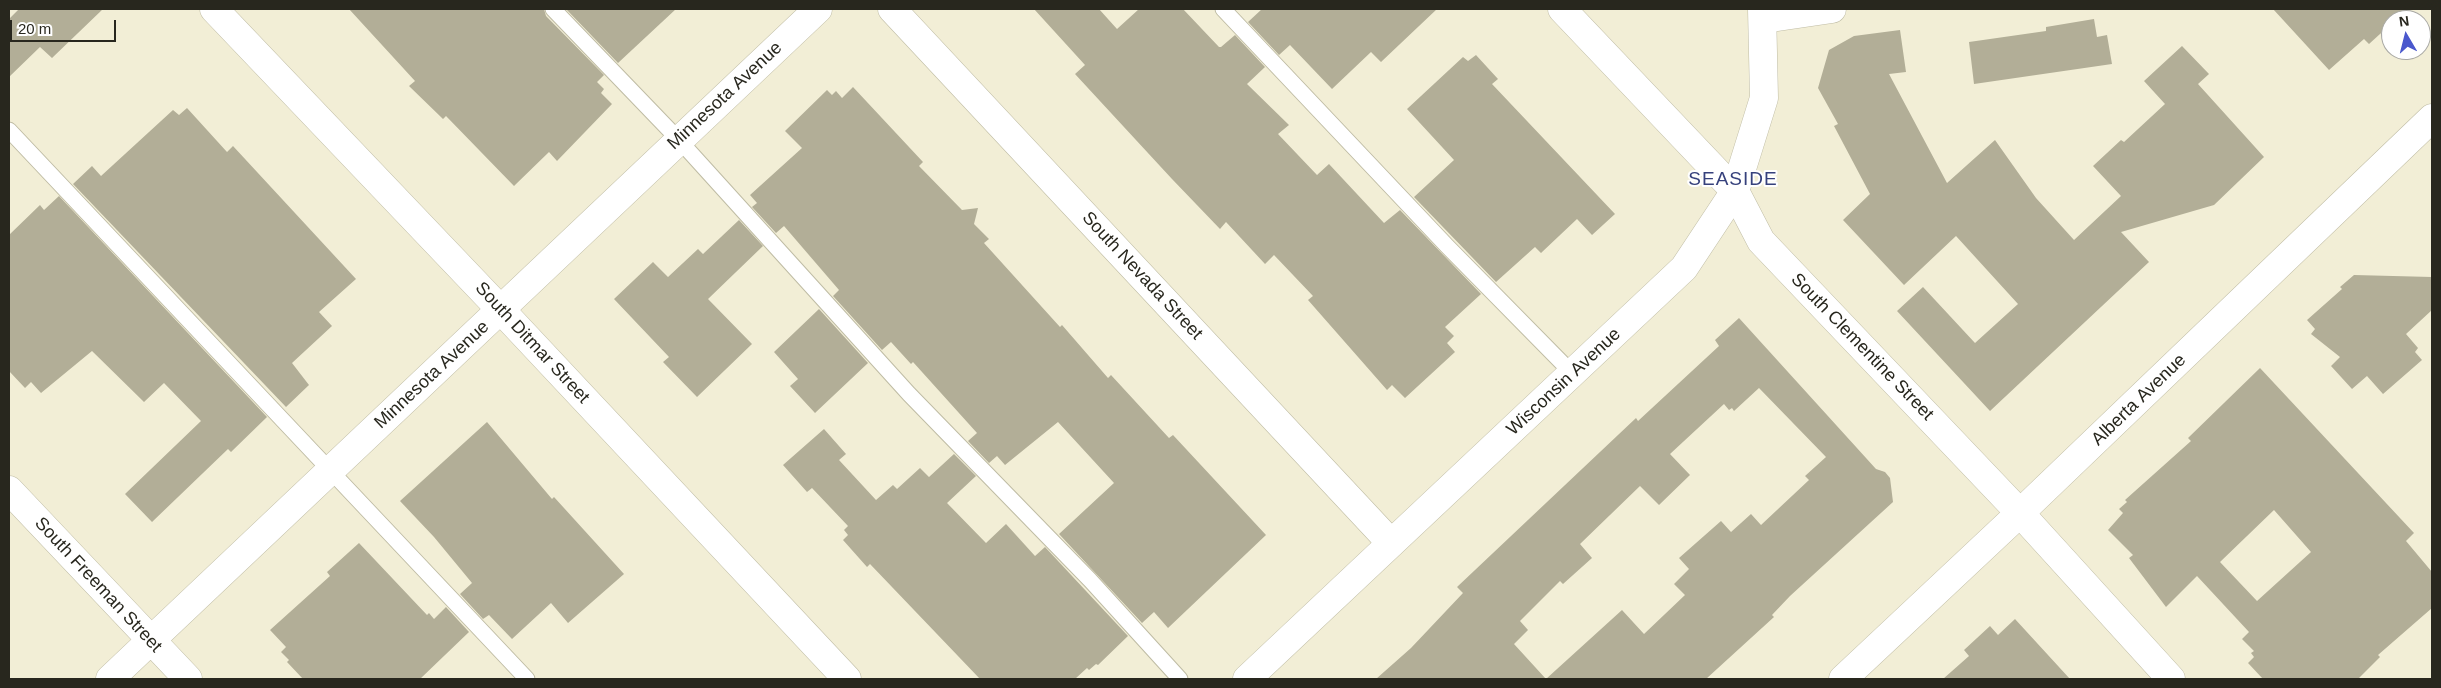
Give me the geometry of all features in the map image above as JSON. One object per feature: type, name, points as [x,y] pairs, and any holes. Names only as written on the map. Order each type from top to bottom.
[{"type":"street","name":"South Ditmar Street","points":[[214,9],[501,310],[847,679]]},
{"type":"street","name":"Minnesota Avenue","points":[[110,679],[818,9]]},
{"type":"street","name":"South Nevada Street","points":[[892,9],[1391,543]]},
{"type":"street","name":"South Clementine Street","points":[[1562,9],[1735,191],[1761,241],[2020,513],[2171,679]]},
{"type":"street","points":[[1763,14],[1832,9]]},
{"type":"street","name":"Wisconsin Avenue","points":[[1247,679],[1391,543],[1574,375],[1684,268],[1735,191],[1764,98],[1763,14]]},
{"type":"street","name":"Alberta Avenue","points":[[1843,679],[2020,513],[2432,118]]},
{"type":"street","name":"South Freeman Street","points":[[9,490],[188,679]]},
{"type":"lane","points":[[553,9],[679,140],[910,394],[1090,580],[1180,679]]},
{"type":"lane","points":[[1223,9],[1446,246],[1574,375]]},
{"type":"lane","points":[[9,130],[329,472],[527,679]]},
{"type":"building","points":[[19,9],[103,9],[52,58],[40,47],[9,77],[9,19]]},
{"type":"building","points":[[349,9],[544,9],[546,16],[604,75],[597,82],[604,89],[601,93],[612,104],[557,161],[549,152],[514,186],[446,116],[443,119],[409,86],[415,81]]},
{"type":"building","points":[[566,9],[676,9],[618,63]]},
{"type":"building","points":[[1034,9],[1099,9],[1117,29],[1139,9],[1183,9],[1219,47],[1235,35],[1265,67],[1247,84],[1289,125],[1278,134],[1317,175],[1329,164],[1384,223],[1400,210],[1481,294],[1445,327],[1454,336],[1447,343],[1455,352],[1405,398],[1392,385],[1387,390],[1308,300],[1313,296],[1274,255],[1265,264],[1226,222],[1220,229],[1172,179],[1075,74],[1085,65]]},
{"type":"building","points":[[1262,9],[1437,9],[1381,62],[1371,52],[1332,89],[1290,45],[1279,55],[1248,22]]},
{"type":"building","points":[[2273,9],[2408,9],[2381,10],[2381,33],[2369,44],[2364,39],[2329,70]]},
{"type":"building","points":[[2094,19],[2097,37],[2107,35],[2112,64],[1974,84],[1969,42],[2046,31],[2046,27]]},
{"type":"building","points":[[1900,30],[1906,72],[1889,74],[1947,183],[1995,140],[2036,198],[2074,240],[2121,196],[2093,166],[2121,140],[2124,142],[2165,104],[2144,81],[2182,46],[2209,74],[2198,84],[2264,157],[2214,205],[2121,232],[2149,262],[1990,411],[1897,311],[1923,287],[1975,343],[2018,304],[1956,236],[1904,285],[1843,220],[1870,194],[1834,126],[1838,124],[1818,88],[1829,50],[1854,36]]},
{"type":"building","points":[[1476,55],[1498,79],[1492,84],[1615,214],[1592,235],[1577,219],[1541,253],[1535,247],[1496,282],[1414,197],[1454,160],[1407,109],[1463,57],[1468,61]]},
{"type":"building","points":[[853,87],[923,162],[919,166],[962,210],[978,208],[974,224],[989,239],[984,243],[1060,327],[1062,325],[1108,378],[1111,375],[1169,438],[1173,435],[1266,535],[1168,628],[1154,612],[1142,623],[1059,534],[1114,483],[1058,422],[1005,465],[997,456],[989,463],[968,441],[977,433],[913,362],[911,364],[891,342],[882,350],[833,296],[839,290],[784,226],[776,233],[752,207],[757,203],[750,195],[802,148],[785,131],[827,90],[832,95],[836,91],[842,98]]},
{"type":"building","points":[[187,108],[227,152],[233,146],[356,279],[319,312],[332,326],[292,363],[309,385],[286,407],[73,184],[92,166],[101,176],[173,110],[179,115]]},
{"type":"building","points":[[59,196],[267,417],[231,452],[228,449],[152,522],[125,494],[201,421],[164,383],[144,402],[92,351],[41,393],[31,382],[25,388],[9,371],[9,235],[40,205],[44,210]]},
{"type":"building","points":[[739,220],[763,246],[708,299],[752,344],[697,397],[663,362],[669,357],[614,299],[653,262],[668,277],[698,249],[703,254]]},
{"type":"building","points":[[2354,275],[2432,277],[2432,310],[2406,334],[2418,348],[2415,352],[2422,360],[2383,394],[2367,376],[2352,389],[2331,366],[2340,357],[2311,334],[2315,329],[2307,320],[2342,289],[2340,287]]},
{"type":"building","points":[[819,309],[868,363],[815,413],[790,386],[798,379],[774,352]]},
{"type":"building","points":[[1739,318],[1876,469],[1885,472],[1890,478],[1893,502],[1790,596],[1772,615],[1774,617],[1706,679],[1546,679],[1376,679],[1411,648],[1463,593],[1457,587],[1636,418],[1638,421],[1719,346],[1715,340]],"holes":[[[1759,388],[1826,457],[1805,476],[1809,480],[1761,525],[1751,514],[1731,532],[1721,521],[1679,558],[1689,569],[1674,584],[1685,595],[1644,634],[1622,610],[1546,679],[1514,644],[1528,630],[1520,621],[1560,581],[1563,584],[1592,558],[1580,544],[1640,486],[1659,505],[1690,475],[1670,454],[1724,404],[1729,410],[1732,408],[1734,411]]]},
{"type":"building","points":[[2260,368],[2414,533],[2406,541],[2432,572],[2432,608],[2378,655],[2380,657],[2358,679],[2263,679],[2248,663],[2254,657],[2251,653],[2254,651],[2242,639],[2249,632],[2197,576],[2166,607],[2129,558],[2133,555],[2108,530],[2123,513],[2119,509],[2127,502],[2125,500],[2191,441],[2188,438]],"holes":[[[2274,510],[2311,552],[2257,601],[2220,562]]]},
{"type":"building","points":[[487,422],[552,499],[554,497],[624,574],[568,623],[551,603],[512,639],[489,615],[483,619],[460,594],[472,583],[434,537],[400,501]]},
{"type":"building","points":[[824,429],[846,454],[839,460],[876,500],[893,485],[897,489],[920,468],[929,477],[954,454],[976,476],[947,503],[986,543],[1006,524],[1035,556],[1045,547],[1128,636],[1098,665],[1096,664],[1089,670],[1087,668],[1075,679],[980,679],[870,564],[867,567],[843,540],[848,535],[844,530],[848,526],[812,488],[807,492],[783,465]]},
{"type":"building","points":[[359,543],[427,615],[429,613],[434,619],[446,607],[469,632],[420,679],[303,679],[287,662],[289,660],[281,652],[286,647],[270,630],[330,576],[327,572]]},
{"type":"building","points":[[2015,619],[2070,679],[1943,679],[1969,656],[1964,650],[1990,626],[1998,635]]},
{"type":"district","name":"SEASIDE","points":[[1733,180]]}]
